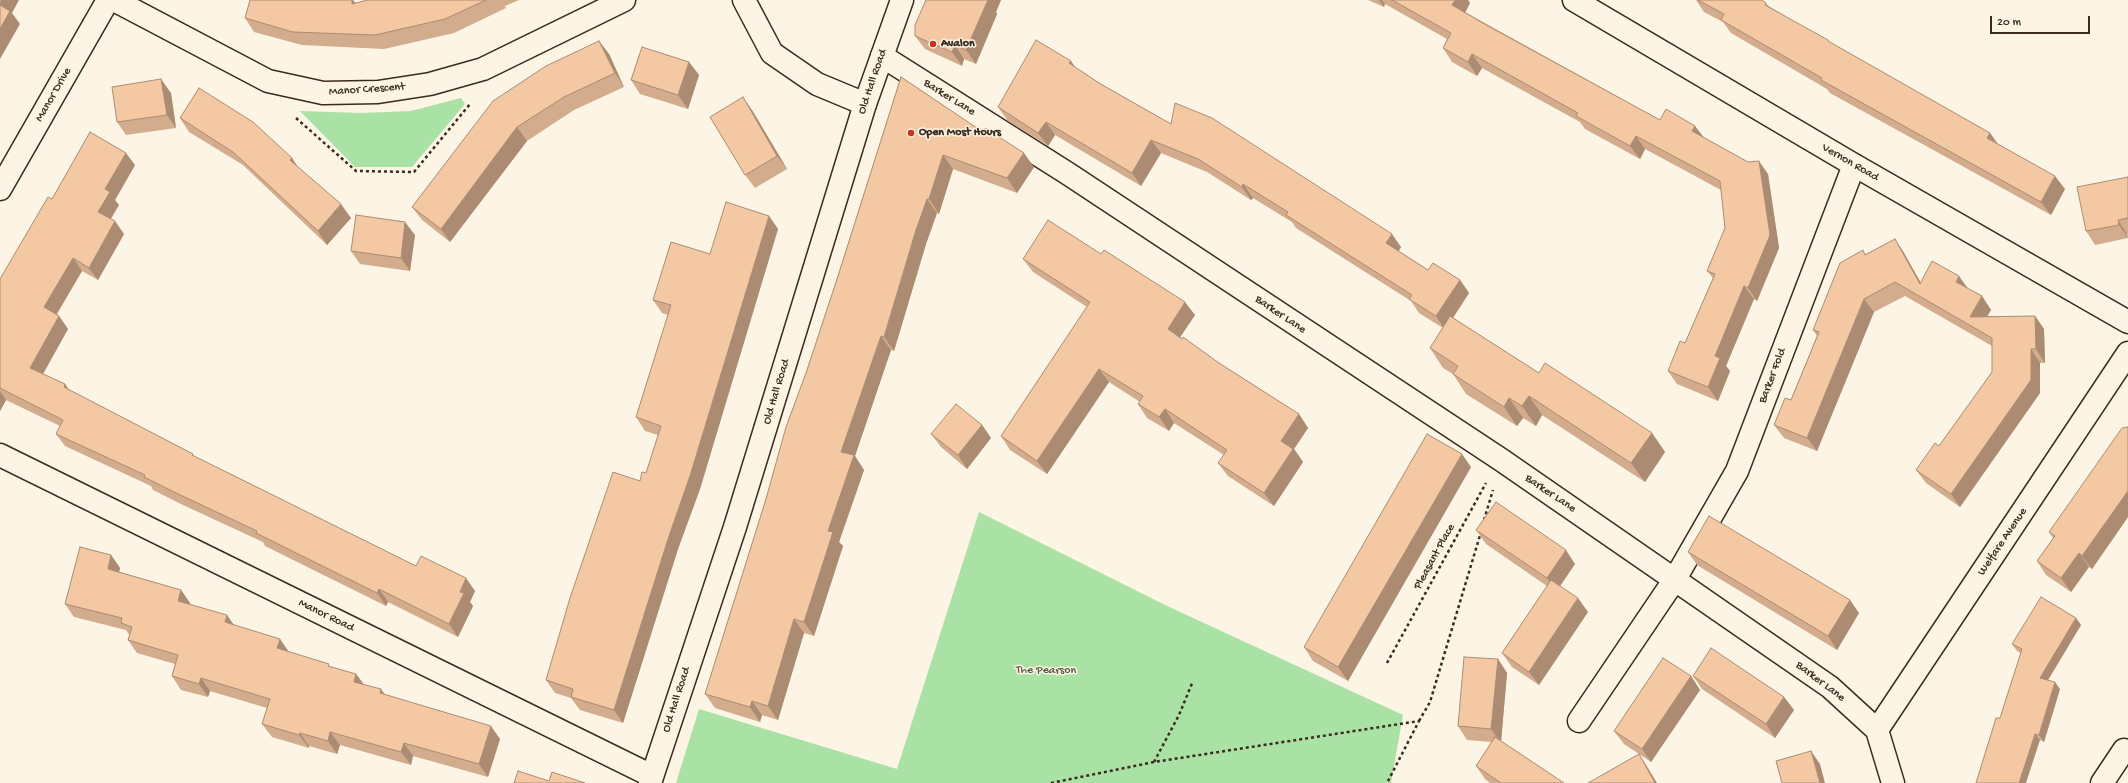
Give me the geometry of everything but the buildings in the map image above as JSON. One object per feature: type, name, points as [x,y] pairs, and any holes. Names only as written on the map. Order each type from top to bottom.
[{"type":"street","name":"Manor Drive","points":[[0,189],[108,0]]},
{"type":"street","name":"Manor Crescent","points":[[114,0],[268,81],[323,93],[378,92],[416,86],[483,69],[624,0]]},
{"type":"street","points":[[744,0],[772,53],[817,84],[866,104]]},
{"type":"street","name":"Old Hall Road","points":[[651,780],[737,520],[866,104],[902,0]]},
{"type":"street","name":"Vernon Road","points":[[1574,0],[1854,165],[2128,322]]},
{"type":"street","name":"Barker Lane","points":[[882,56],[1067,173],[1496,465],[1675,579],[1830,687],[1877,730]]},
{"type":"street","name":"Barker Fold","points":[[1675,579],[1737,471],[1854,165]]},
{"type":"street","name":"Welfare Avenue","points":[[1877,730],[2128,353]]},
{"type":"street","name":"Manor Road","points":[[0,455],[651,780]]},
{"type":"street","points":[[1579,721],[1675,579]]},
{"type":"street","points":[[1877,730],[1893,783]]},
{"type":"street","points":[[2102,783],[2124,750]]},
{"type":"path","points":[[296,117],[356,171],[414,172],[477,95],[483,69]]},
{"type":"path","points":[[1484,521],[1495,484],[1496,465]]},
{"type":"path","name":"Pleasant Place","points":[[1387,663],[1496,465]]},
{"type":"path","points":[[1387,783],[1430,702],[1482,528]]},
{"type":"path","points":[[1154,762],[1179,715],[1193,681]]},
{"type":"path","points":[[1051,783],[1154,762],[1419,721]]},
{"type":"green space","points":[[461,98],[465,104],[412,167],[355,167],[300,111],[361,113],[411,111]]},
{"type":"green space","name":"The Pearson","points":[[979,512],[1165,605],[1403,715],[1391,783],[676,783],[699,709],[897,769]]},
{"type":"place","name":"Avalon","points":[[933,44]]},
{"type":"place","name":"Open Most Hours","points":[[911,133]]}]
